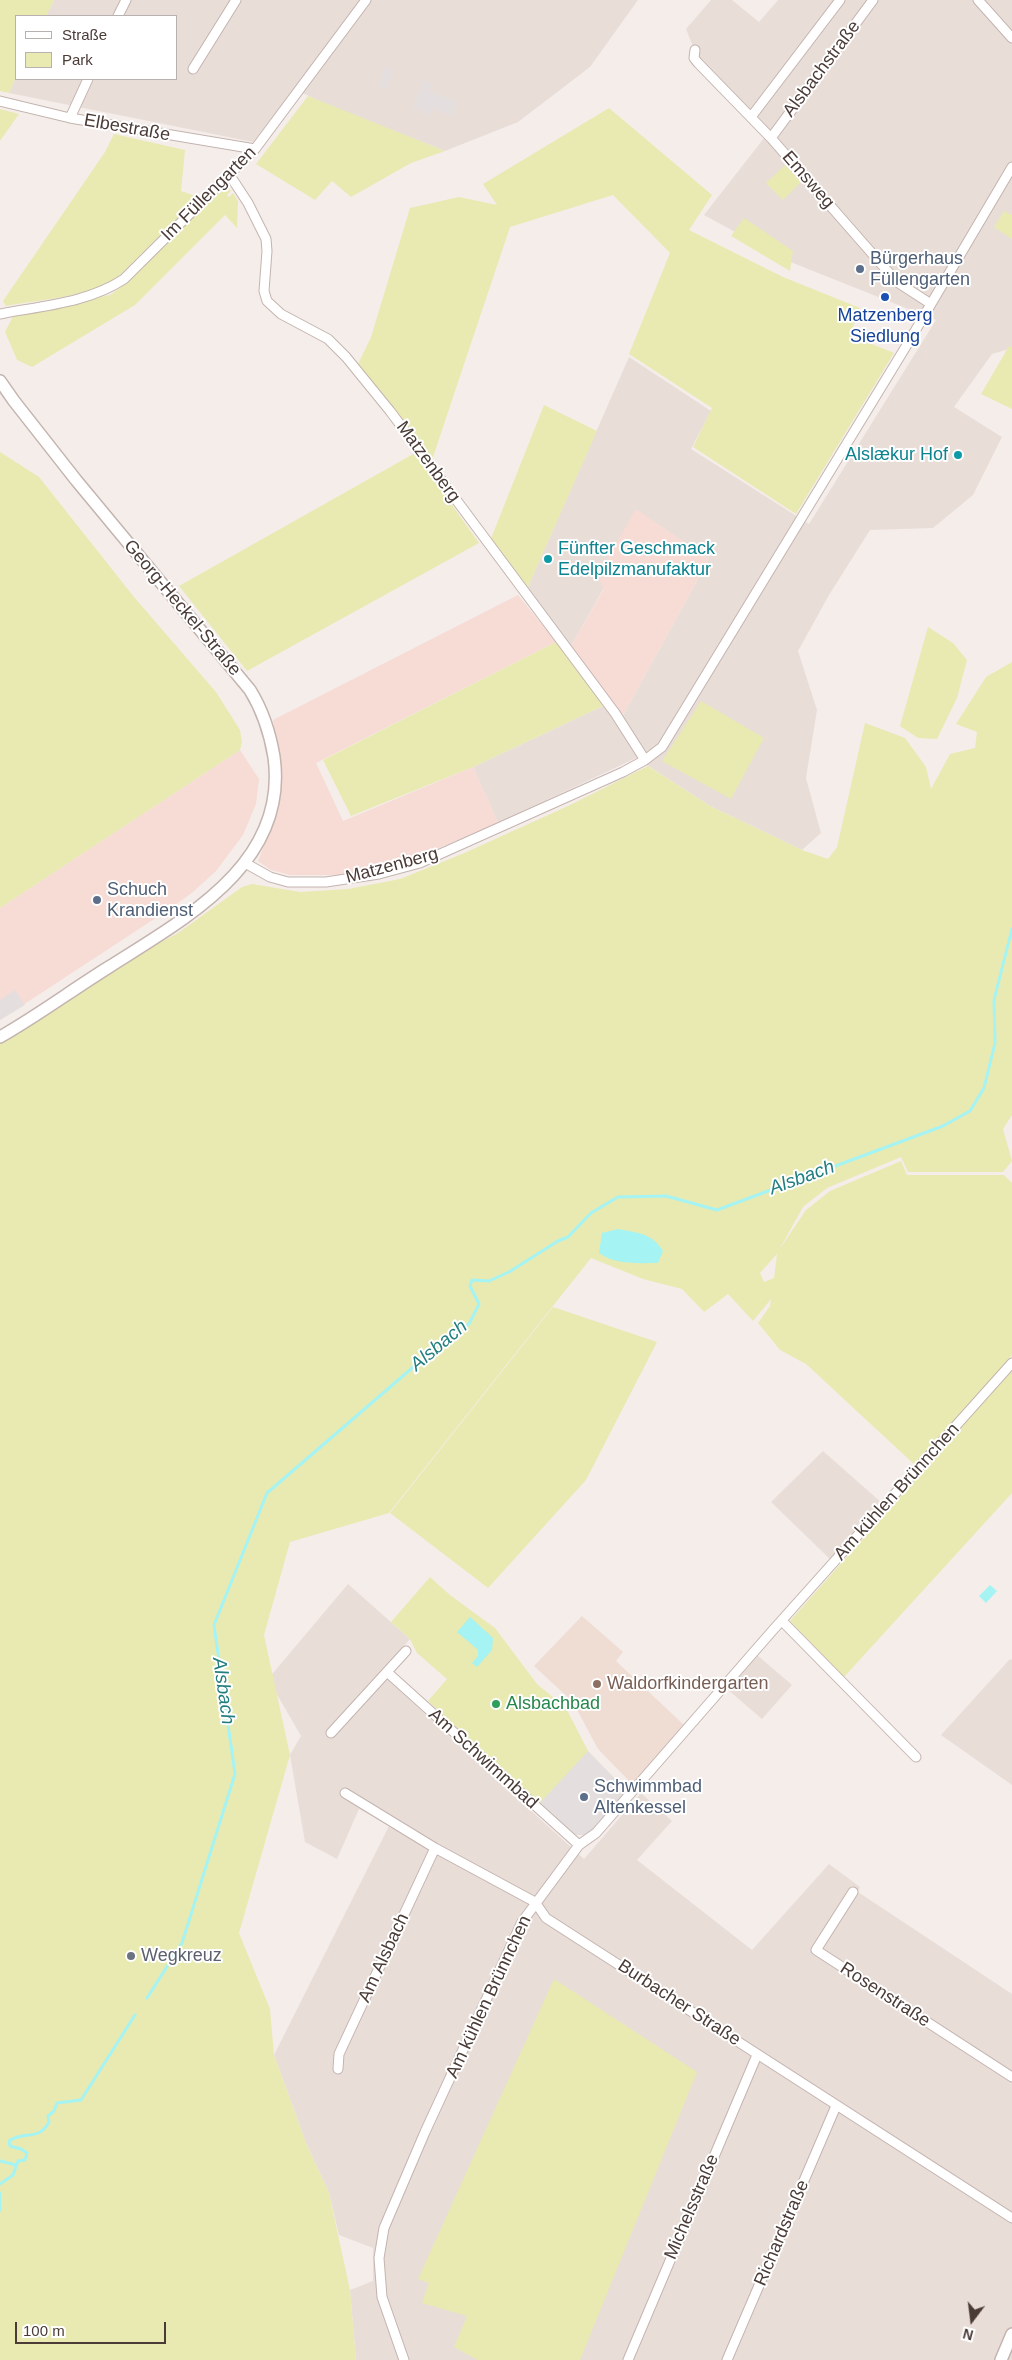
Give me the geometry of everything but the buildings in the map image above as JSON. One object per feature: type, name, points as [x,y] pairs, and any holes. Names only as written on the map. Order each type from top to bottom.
[{"type":"street","points":[[118,15],[126,0]]},
{"type":"street","points":[[193,69],[236,0]]},
{"type":"street","name":"Im Füllengarten","points":[[0,314],[90,296],[109,289],[124,279],[255,149],[366,0]]},
{"type":"street","name":"Alsbachstraße","points":[[751,117],[840,0]]},
{"type":"street","name":"Alsbachstraße","points":[[771,138],[873,0]]},
{"type":"street","points":[[978,0],[1012,38]]},
{"type":"street","name":"Emsweg","points":[[694,50],[694,58],[698,63],[771,138],[897,282],[931,304]]},
{"type":"street","points":[[70,118],[88,80]]},
{"type":"street","name":"Elbestraße","points":[[0,101],[70,118],[255,149]]},
{"type":"street","name":"Matzenberg","points":[[245,863],[270,877],[288,882],[326,882],[379,874],[420,863],[645,760],[662,746],[931,304],[1012,167]]},
{"type":"street","name":"Matzenberg","points":[[229,174],[248,203],[266,239],[264,291],[267,301],[281,314],[328,339],[373,389],[615,713],[645,760]]},
{"type":"street","name":"Georg-Heckel-Straße","points":[[0,381],[14,402],[70,472],[237,674],[258,703],[271,741],[276,770],[275,785],[268,821],[258,843],[245,863]]},
{"type":"street","points":[[0,1037],[160,934],[200,906],[217,893],[245,863]]},
{"type":"street","name":"Am kühlen Brünnchen","points":[[404,2360],[382,2296],[379,2258],[384,2228],[425,2132],[518,1931],[535,1902],[579,1845],[602,1826],[1012,1363]]},
{"type":"street","points":[[782,1621],[916,1757]]},
{"type":"street","points":[[331,1733],[406,1651]]},
{"type":"street","name":"Am Schwimmbad","points":[[387,1672],[579,1845]]},
{"type":"street","name":"Burbacher Straße","points":[[345,1793],[435,1848],[535,1902],[546,1918],[1012,2218]]},
{"type":"street","name":"Am Alsbach","points":[[338,2069],[339,2054],[435,1848]]},
{"type":"street","name":"Rosenstraße","points":[[852,1892],[816,1950],[1012,2077]]},
{"type":"street","name":"Michelsstraße","points":[[628,2360],[757,2054]]},
{"type":"street","name":"Richardstraße","points":[[727,2360],[836,2106]]},
{"type":"street","points":[[1001,2360],[1012,2334]]},
{"type":"shaded area","points":[[54,0],[638,0],[590,67],[518,122],[445,151],[330,106],[294,89],[253,142],[9,93],[15,79],[178,80],[178,15],[46,15]]},
{"type":"shaded area","points":[[711,0],[732,0],[759,22],[778,0],[1012,0],[1012,348],[992,354],[954,407],[1002,437],[973,495],[933,528],[870,530],[829,595],[798,651],[817,710],[806,778],[821,833],[802,850],[710,806],[636,758],[498,823],[473,767],[605,705],[622,717],[709,559],[636,510],[604,588],[570,648],[527,589],[629,357],[711,411],[691,449],[809,524],[936,320],[788,261],[704,215],[768,133],[700,64],[686,29]]},
{"type":"shaded area","points":[[385,67],[393,71],[386,89],[378,85]]},
{"type":"shaded area","points":[[424,80],[432,84],[429,91],[457,102],[451,116],[432,108],[429,115],[413,108]]},
{"type":"shaded area","points":[[636,509],[709,559],[622,717],[570,648],[604,589],[597,576]]},
{"type":"shaded area","points":[[518,595],[556,642],[316,763],[343,821],[473,767],[498,823],[403,863],[345,875],[290,875],[271,870],[258,861],[272,826],[282,778],[273,720]]},
{"type":"shaded area","points":[[240,750],[259,779],[256,804],[243,835],[216,871],[193,892],[171,908],[0,1020],[0,908]]},
{"type":"shaded area","points":[[15,990],[25,1005],[0,1020],[0,1000]]},
{"type":"shaded area","points":[[823,1451],[882,1503],[832,1561],[771,1502]]},
{"type":"shaded area","points":[[348,1584],[410,1639],[380,1673],[584,1859],[641,1793],[672,1821],[637,1860],[752,1950],[829,1864],[860,1887],[858,1892],[1012,1994],[1012,2360],[356,2360],[350,2290],[373,2281],[373,2248],[339,2235],[329,2193],[306,2143],[274,2055],[389,1826],[359,1809],[337,1859],[305,1842],[290,1755],[301,1736],[268,1679]]},
{"type":"shaded area","name":"Waldorfkindergarten","points":[[582,1616],[623,1652],[616,1661],[685,1726],[634,1786],[598,1749],[573,1702],[534,1666]]},
{"type":"shaded area","points":[[757,1655],[792,1685],[762,1719],[727,1689]]},
{"type":"shaded area","points":[[1010,1659],[1012,1660],[1012,1785],[941,1735]]},
{"type":"shaded area","name":"Schwimmbad Altenkessel","points":[[588,1751],[627,1791],[593,1831],[585,1835],[575,1835],[540,1803]]},
{"type":"green space","points":[[0,0],[54,0],[46,15],[15,15],[15,79],[9,93],[0,91]]},
{"type":"green space","points":[[308,96],[445,151],[411,163],[351,197],[332,181],[315,200],[256,164]]},
{"type":"green space","points":[[609,108],[712,195],[689,230],[783,277],[860,308],[850,335],[894,353],[796,514],[693,447],[712,408],[629,354],[670,253],[613,195],[510,227],[432,460],[358,364],[371,337],[410,208],[459,197],[497,205],[483,184]]},
{"type":"green space","points":[[0,109],[19,114],[0,141]]},
{"type":"green space","points":[[114,134],[185,150],[181,191],[199,197],[119,276],[93,289],[64,297],[6,306],[3,301],[105,152]]},
{"type":"green space","points":[[785,165],[801,182],[783,200],[766,183]]},
{"type":"green space","points":[[225,183],[231,191],[227,195],[229,197],[233,193],[238,201],[237,228],[225,215],[135,305],[32,367],[17,360],[5,332],[13,316],[110,295],[127,283]]},
{"type":"green space","points":[[1004,211],[1012,215],[1012,239],[994,227]]},
{"type":"green space","points":[[744,218],[793,251],[790,271],[731,236]]},
{"type":"green space","points":[[1009,346],[1012,347],[1012,409],[981,394]]},
{"type":"green space","points":[[544,405],[597,431],[527,589],[490,541]]},
{"type":"green space","points":[[0,452],[39,477],[134,597],[216,692],[240,730],[242,742],[240,750],[0,908]]},
{"type":"green space","points":[[415,453],[479,543],[247,671],[179,586]]},
{"type":"green space","points":[[928,627],[953,643],[967,660],[957,698],[937,739],[918,738],[900,726]]},
{"type":"green space","points":[[556,642],[605,705],[473,767],[351,816],[323,760]]},
{"type":"green space","points":[[1012,662],[1012,1115],[1003,1129],[1012,1161],[1003,1172],[908,1172],[901,1157],[827,1188],[803,1207],[779,1250],[806,1210],[830,1191],[901,1161],[907,1175],[1004,1175],[1012,1183],[1012,1355],[916,1466],[806,1364],[780,1350],[758,1323],[770,1306],[771,1299],[753,1321],[728,1294],[704,1312],[682,1289],[643,1279],[591,1258],[389,1513],[290,1542],[264,1635],[290,1755],[239,1933],[270,2009],[274,2055],[306,2143],[329,2193],[350,2290],[356,2360],[0,2360],[0,1043],[150,948],[178,933],[242,887],[252,884],[300,892],[348,889],[400,879],[462,854],[568,806],[648,766],[710,806],[802,850],[828,859],[837,847],[865,723],[905,738],[926,767],[931,789],[950,754],[975,748],[977,732],[956,724],[986,677]],"holes":[[[777,1254],[774,1278],[764,1282],[760,1273]]]},
{"type":"green space","points":[[701,701],[764,738],[731,799],[662,761]]},
{"type":"green space","points":[[553,1307],[657,1342],[586,1480],[488,1588],[390,1513]]},
{"type":"green space","points":[[1012,1370],[1012,1493],[844,1677],[790,1621]]},
{"type":"green space","name":"Alsbachbad","points":[[430,1577],[450,1595],[495,1628],[537,1684],[566,1708],[588,1751],[627,1791],[585,1835],[575,1835],[428,1701],[447,1679],[417,1653],[410,1639],[391,1622]]},
{"type":"green space","points":[[554,1979],[697,2072],[580,2360],[478,2360],[454,2347],[467,2316],[422,2303],[429,2283],[418,2279]]},
{"type":"water","points":[[618,1229],[644,1235],[659,1245],[663,1251],[658,1263],[635,1263],[613,1260],[599,1253],[602,1233]]},
{"type":"water","points":[[990,1585],[997,1591],[986,1603],[979,1596]]},
{"type":"water","points":[[470,1617],[493,1638],[492,1650],[477,1667],[472,1663],[478,1656],[478,1650],[457,1632]]},
{"type":"waterway","name":"Alsbach","points":[[147,1998],[182,1943],[235,1774],[214,1625],[267,1493],[447,1338],[469,1324],[479,1304],[470,1286],[472,1280],[489,1281],[509,1272],[558,1241],[568,1237],[591,1213],[618,1197],[666,1196],[717,1210],[943,1126],[970,1111],[984,1088],[995,1043],[994,1000],[1012,929]]},
{"type":"waterway","name":"Alsbach","points":[[0,2184],[13,2175],[18,2161],[25,2160],[27,2153],[10,2146],[9,2141],[20,2136],[40,2132],[49,2122],[48,2116],[54,2111],[57,2103],[81,2100],[135,2015]]},
{"type":"waterway","points":[[0,2161],[16,2165]]},
{"type":"waterway","name":"Alsbach","points":[[0,2193],[0,2210]]},
{"type":"place","name":"Bürgerhaus Füllengarten","points":[[860,269]]},
{"type":"place","name":"Matzenberg Siedlung","points":[[885,297]]},
{"type":"place","name":"Alslækur Hof","points":[[958,455]]},
{"type":"place","name":"Fünfter Geschmack Edelpilzmanufaktur","points":[[548,559]]},
{"type":"place","name":"Schuch Krandienst","points":[[97,900]]},
{"type":"place","name":"Waldorfkindergarten","points":[[597,1684]]},
{"type":"place","name":"Alsbachbad","points":[[496,1704]]},
{"type":"place","name":"Schwimmbad Altenkessel","points":[[584,1797]]},
{"type":"place","name":"Wegkreuz","points":[[131,1956]]}]
